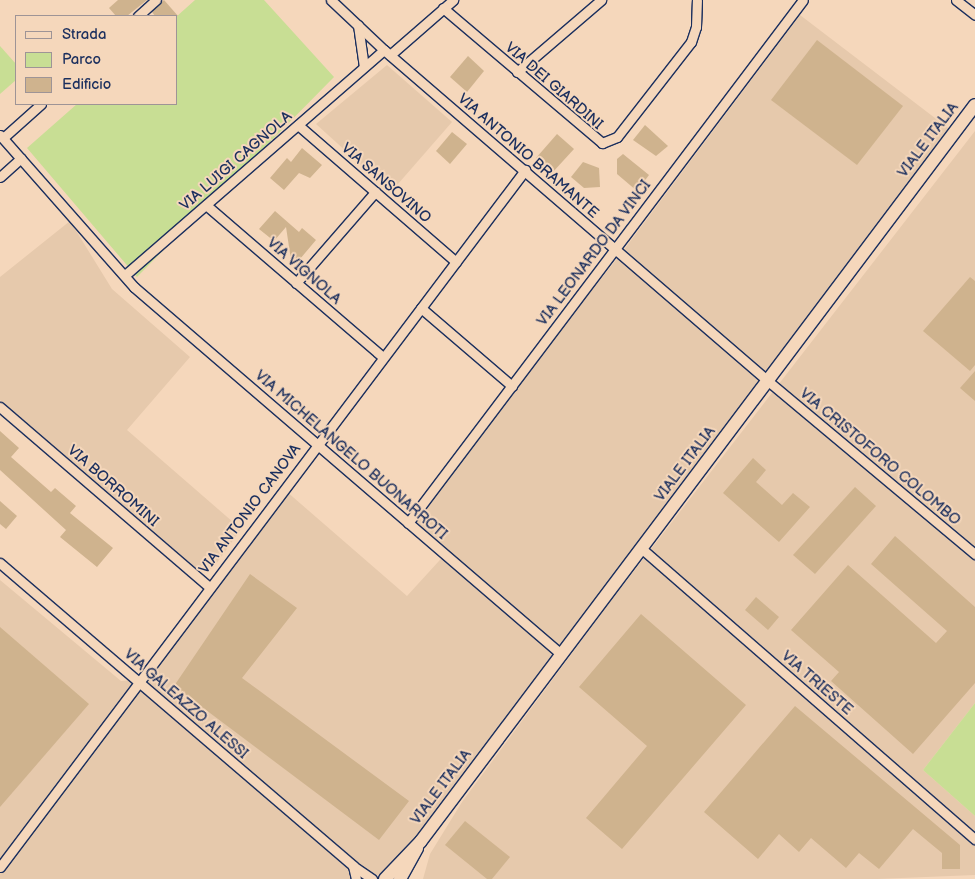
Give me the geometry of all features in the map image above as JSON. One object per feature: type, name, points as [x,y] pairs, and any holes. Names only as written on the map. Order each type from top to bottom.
[{"type":"street","points":[[139,15],[156,0]]},
{"type":"street","name":"VIA LUIGI CAGNOLA","points":[[125,275],[364,67],[387,53],[453,0]]},
{"type":"street","points":[[517,72],[601,0]]},
{"type":"street","name":"VIA DEI GIARDINI","points":[[443,8],[596,141],[609,142],[617,137],[691,42],[696,27],[696,0]]},
{"type":"street","name":"VIA LEONARDO DA VINCI","points":[[408,523],[803,0]]},
{"type":"street","points":[[956,0],[975,15]]},
{"type":"street","name":"VIA ANTONIO BRAMANTE","points":[[338,2],[357,25],[387,53],[768,381]]},
{"type":"street","points":[[357,25],[364,67]]},
{"type":"street","points":[[1,136],[40,105]]},
{"type":"street","name":"VIALE ITALIA","points":[[386,879],[420,841],[975,105]]},
{"type":"street","name":"VIA SANSOVINO","points":[[298,124],[456,262]]},
{"type":"street","name":"VIA MICHELANGELO BUONARROTI","points":[[1,136],[125,275],[317,444],[561,654]]},
{"type":"street","points":[[0,177],[21,158]]},
{"type":"street","name":"VIA ANTONIO CANOVA","points":[[0,866],[141,682],[208,586],[525,170]]},
{"type":"street","points":[[296,283],[376,192]]},
{"type":"street","name":"VIA VIGNOLA","points":[[206,206],[383,357]]},
{"type":"street","points":[[421,308],[512,386]]},
{"type":"street","name":"VIA CRISTOFORO COLOMBO","points":[[768,381],[975,554]]},
{"type":"street","name":"VIA BORROMINI","points":[[0,407],[208,586]]},
{"type":"street","name":"VIA TRIESTE","points":[[641,548],[975,839]]},
{"type":"street","name":"VIA GALEAZZO ALESSI","points":[[0,563],[141,682],[353,866],[372,879]]},
{"type":"street","name":"VIALE ITALIA","points":[[400,879],[420,841]]},
{"type":"street","points":[[353,866],[356,879]]},
{"type":"shaded area","points":[[800,15],[952,131],[392,869],[368,879],[0,879],[0,580],[121,681],[149,679],[286,491],[407,596],[449,550],[415,522],[514,388],[620,255]]},
{"type":"shaded area","points":[[387,65],[452,122],[391,192],[316,124]]},
{"type":"shaded area","points":[[975,131],[975,703],[923,770],[975,816],[975,875],[877,879],[423,879],[430,854],[462,802],[610,602]]},
{"type":"shaded area","points":[[70,221],[112,289],[190,357],[127,430],[241,529],[214,567],[206,571],[197,569],[0,400],[0,277]]},
{"type":"green space","points":[[195,0],[264,0],[334,77],[137,277],[27,148],[76,105],[178,105],[178,15]]},
{"type":"green space","points":[[0,46],[15,63],[15,81],[0,94]]},
{"type":"green space","points":[[975,703],[975,816],[923,770]]},
{"type":"building","points":[[118,0],[147,0],[128,15],[115,15],[109,8]]},
{"type":"building","points":[[164,0],[177,15],[154,15],[152,12]]},
{"type":"building","points":[[817,40],[903,106],[857,165],[771,100]]},
{"type":"building","points":[[468,56],[484,71],[467,92],[450,77]]},
{"type":"building","points":[[645,125],[668,146],[656,156],[633,140]]},
{"type":"building","points":[[452,132],[467,144],[450,164],[436,151]]},
{"type":"building","points":[[557,134],[574,149],[552,173],[536,158]]},
{"type":"building","points":[[302,148],[322,165],[310,178],[299,173],[284,190],[270,178],[287,158],[291,162]]},
{"type":"building","points":[[623,154],[649,175],[637,191],[617,174],[617,159]]},
{"type":"building","points":[[583,162],[599,168],[600,187],[584,188],[571,177]]},
{"type":"building","points":[[275,211],[299,232],[302,228],[316,240],[300,259],[291,260],[286,227],[274,241],[259,229]]},
{"type":"building","points":[[970,277],[975,281],[975,365],[970,371],[923,331]]},
{"type":"building","points":[[975,371],[975,401],[960,388]]},
{"type":"building","points":[[0,431],[19,448],[11,457],[51,492],[55,488],[76,506],[70,513],[113,548],[97,567],[60,537],[66,530],[0,470]]},
{"type":"building","points":[[753,458],[766,470],[756,482],[782,505],[793,493],[810,507],[779,542],[723,493]]},
{"type":"building","points":[[855,487],[876,506],[815,574],[793,555]]},
{"type":"building","points":[[0,501],[17,516],[6,529],[0,524]]},
{"type":"building","points":[[895,536],[975,607],[975,683],[913,754],[831,681],[839,672],[791,630],[848,565],[936,643],[947,631],[871,564]]},
{"type":"building","points":[[250,574],[297,608],[242,678],[409,801],[379,840],[174,686]]},
{"type":"building","points":[[756,597],[779,617],[768,630],[745,610]]},
{"type":"building","points":[[641,614],[746,705],[622,849],[586,818],[647,746],[579,687]]},
{"type":"building","points":[[0,627],[89,704],[0,807]]},
{"type":"building","points":[[795,706],[960,845],[960,869],[942,869],[942,853],[913,829],[879,869],[859,853],[846,868],[811,838],[799,852],[779,834],[758,859],[704,812]]},
{"type":"building","points":[[465,821],[510,857],[492,879],[487,879],[445,845]]}]
